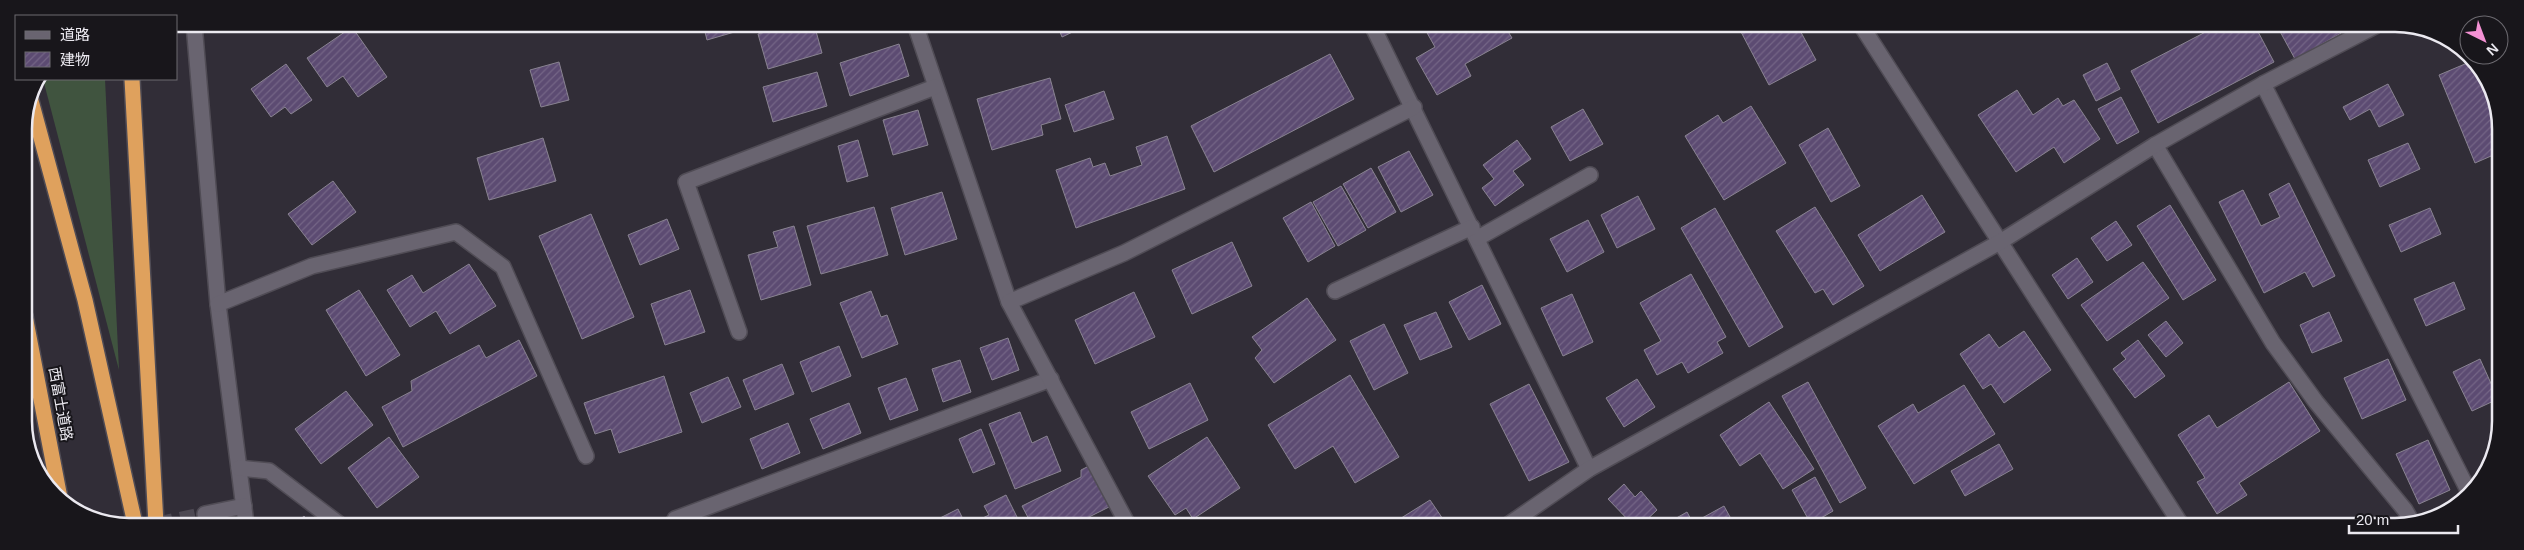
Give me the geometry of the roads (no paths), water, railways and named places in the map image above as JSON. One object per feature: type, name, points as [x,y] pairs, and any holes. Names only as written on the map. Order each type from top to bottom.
[{"type":"highway","points":[[132,80],[156,518]]},
{"type":"highway","points":[[34,112],[85,300],[134,518]]},
{"type":"highway","name":"西富士道路","points":[[32,354],[58,485]]},
{"type":"street","points":[[195,32],[218,304],[245,518]]},
{"type":"street","points":[[918,32],[1009,302],[1124,518]]},
{"type":"street","points":[[1376,32],[1414,107],[1589,469]]},
{"type":"street","points":[[1865,32],[2177,518]]},
{"type":"street","points":[[1518,518],[1589,469],[2000,242],[2156,145],[2263,84],[2363,32]]},
{"type":"street","points":[[2263,84],[2466,486]]},
{"type":"street","points":[[739,332],[686,182],[935,87]]},
{"type":"street","points":[[1009,302],[1124,253],[1414,107]]},
{"type":"street","points":[[2156,145],[2273,342],[2316,402],[2409,516]]},
{"type":"street","points":[[1335,291],[1475,232],[1590,175]]},
{"type":"street","points":[[218,304],[312,266],[456,232],[504,267],[586,456]]},
{"type":"street","points":[[678,518],[1051,379]]},
{"type":"street","points":[[239,468],[269,472],[331,518]]},
{"type":"street","points":[[205,514],[244,506]]},
{"type":"tunnel","points":[[186,518],[205,514]]}]
